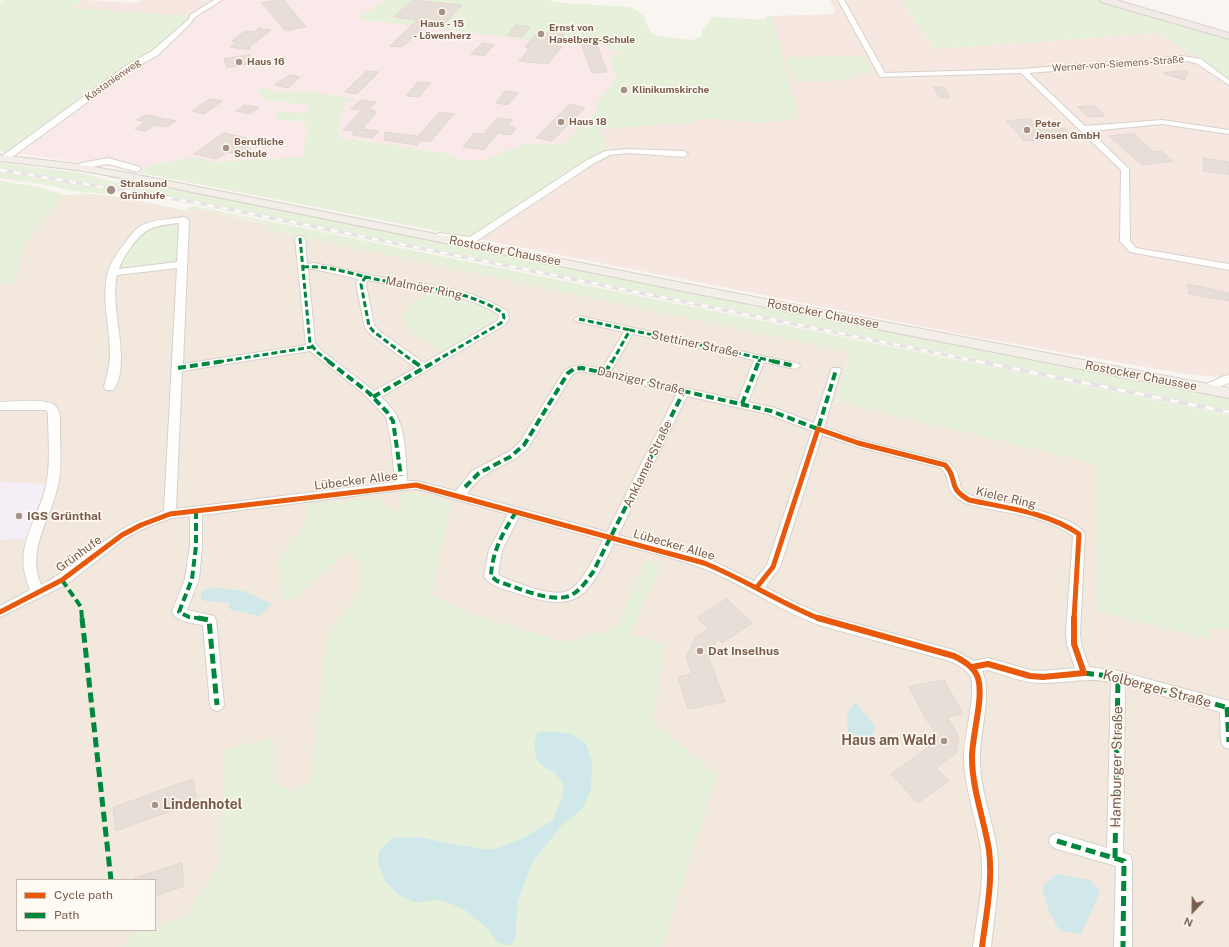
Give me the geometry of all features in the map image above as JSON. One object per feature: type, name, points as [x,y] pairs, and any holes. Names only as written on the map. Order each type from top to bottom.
[{"type":"highway","points":[[1105,0],[1229,36]]},
{"type":"main road","name":"Rostocker Chaussee","points":[[2,158],[77,167],[128,176],[1229,394]]},
{"type":"street","name":"Kastanienweg","points":[[2,158],[130,67],[154,52],[188,23],[192,19],[192,16],[219,0]]},
{"type":"street","name":"Werner-von-Siemens-Straße","points":[[841,0],[883,75],[1023,71],[1182,58],[1198,61],[1229,83]]},
{"type":"street","name":"Werner-von-Siemens-Straße","points":[[1023,71],[1125,169],[1125,241],[1133,250],[1229,267]]},
{"type":"street","points":[[1082,129],[1158,122],[1229,132]]},
{"type":"street","name":"Rostocker Chaussee","points":[[416,234],[472,240],[590,162],[608,153],[628,151],[684,154]]},
{"type":"street","points":[[110,387],[114,378],[115,358],[109,287],[117,260],[138,232],[144,227],[184,220],[170,514]]},
{"type":"street","points":[[300,238],[310,343],[316,352],[384,407],[393,421],[401,486]]},
{"type":"street","points":[[112,273],[182,264]]},
{"type":"street","name":"Malmöer Ring","points":[[303,267],[314,266],[460,294],[479,300],[503,313],[504,318],[501,323],[373,397]]},
{"type":"street","points":[[366,276],[361,284],[369,326],[374,332],[423,368]]},
{"type":"street","name":"Stettiner Straße","points":[[579,319],[795,366]]},
{"type":"street","points":[[605,373],[630,330]]},
{"type":"street","points":[[178,368],[312,347]]},
{"type":"street","points":[[742,404],[760,358]]},
{"type":"street","name":"Danziger Straße","points":[[459,496],[471,478],[479,472],[513,456],[519,451],[568,373],[574,369],[582,368],[742,404],[785,416],[818,429]]},
{"type":"street","points":[[757,587],[773,567],[836,370]]},
{"type":"street","points":[[1206,389],[1228,378],[1229,379]]},
{"type":"street","name":"Anklamer Straße","points":[[516,512],[497,545],[491,569],[491,576],[497,581],[555,598],[569,596],[583,585],[593,572],[612,538],[684,391]]},
{"type":"street","points":[[0,406],[44,405],[50,407],[54,412],[52,484],[47,505],[30,545],[28,558],[32,583],[37,592]]},
{"type":"street","name":"Kieler Ring","points":[[818,429],[858,443],[945,465],[952,473],[958,494],[969,500],[1056,520],[1071,527],[1079,534],[1073,632],[1074,644],[1084,673]]},
{"type":"street","name":"Lübecker Allee","points":[[170,514],[416,485],[704,563],[725,571],[757,587],[780,602],[815,618],[954,656],[972,667]]},
{"type":"street","points":[[196,511],[196,546],[192,578],[179,612],[189,617],[209,620],[217,705]]},
{"type":"street","name":"Grünhufe","points":[[0,612],[62,580],[103,548],[141,525],[170,514]]},
{"type":"street","points":[[982,947],[990,879],[990,861],[986,836],[973,785],[973,746],[980,684],[978,676],[972,667],[988,664],[1030,676],[1043,677],[1084,673]]},
{"type":"street","name":"Kolberger Straße","points":[[1084,673],[1118,677],[1228,707]]},
{"type":"street","name":"Hamburger Straße","points":[[1115,858],[1118,677]]},
{"type":"street","points":[[1228,707],[1229,742]]},
{"type":"street","points":[[1057,841],[1124,861],[1123,947]]},
{"type":"shaded area","points":[[84,0],[138,3],[141,0],[219,0],[192,16],[71,9]]},
{"type":"shaded area","points":[[219,0],[547,0],[561,3],[631,7],[643,15],[650,32],[656,36],[693,40],[701,37],[702,30],[713,17],[764,20],[768,16],[772,16],[799,118],[765,123],[700,118],[691,123],[600,129],[474,238],[96,164],[11,153]]},
{"type":"shaded area","points":[[830,0],[900,0],[935,49],[1157,33],[1200,58],[1229,79],[1229,378],[1184,374],[970,336],[474,238],[599,129],[691,123],[700,118],[731,120],[798,118],[772,16],[833,14],[835,11]]},
{"type":"shaded area","points":[[96,194],[127,198],[187,211],[198,209],[266,224],[271,230],[850,352],[837,400],[1095,464],[1099,611],[1209,639],[1210,628],[1229,629],[1229,947],[0,947],[0,285],[15,282],[26,241],[64,195]]},
{"type":"shaded area","name":"IGS Grünthal","points":[[0,482],[48,484],[29,538],[0,540]]},
{"type":"green space","points":[[4,0],[84,0],[72,8],[192,16],[155,53],[11,153],[0,152],[0,2]]},
{"type":"green space","points":[[386,0],[547,0],[561,3],[631,7],[643,15],[650,32],[656,36],[693,40],[701,37],[702,30],[713,17],[764,20],[768,16],[772,16],[799,118],[765,123],[700,118],[691,123],[600,129],[608,153],[474,238],[141,173],[150,165],[192,157],[217,162],[303,157],[307,128],[304,122],[275,119],[279,110],[294,113],[308,113],[308,105],[265,100],[261,93],[255,92],[263,88],[280,92],[304,91],[355,99],[353,101],[348,101],[342,106],[344,110],[338,128],[340,139],[353,139],[456,155],[455,159],[482,161],[526,143],[562,145],[598,110],[595,104],[617,79],[609,56],[621,53],[609,49],[596,40],[561,44],[358,18]]},
{"type":"green space","points":[[900,0],[1100,0],[1229,38],[1229,79],[1200,58],[1157,33],[935,49]]},
{"type":"green space","points":[[865,56],[873,73],[855,74],[849,80],[794,82],[786,57]]},
{"type":"green space","points":[[0,163],[87,174],[104,180],[142,187],[145,184],[106,177],[108,176],[151,182],[727,298],[755,307],[783,310],[1229,399],[1229,410],[190,200],[0,168]]},
{"type":"green space","points":[[0,172],[110,190],[106,194],[73,191],[49,185],[0,178]]},
{"type":"green space","points":[[0,181],[39,187],[64,195],[26,241],[15,282],[0,285]]},
{"type":"green space","points":[[193,206],[1229,415],[1229,629],[1210,628],[1209,639],[1098,611],[1095,464],[837,400],[850,352],[271,230],[266,223],[198,209],[187,211],[187,208]]},
{"type":"green space","points":[[166,224],[173,224],[180,232],[178,262],[162,266],[119,269],[119,262],[140,233],[151,226],[152,230],[166,227]]},
{"type":"green space","points":[[433,293],[440,293],[467,299],[485,306],[496,316],[492,322],[442,352],[413,333],[404,322],[407,309],[412,302]]},
{"type":"green space","points":[[415,493],[451,503],[432,595],[462,611],[563,642],[615,629],[647,560],[661,564],[631,634],[665,645],[653,722],[717,775],[662,947],[126,947],[126,943],[132,932],[156,931],[156,926],[185,918],[221,861],[224,750],[273,738],[273,781],[292,791],[310,783],[328,633],[359,593],[360,563],[353,555],[345,553],[297,597],[283,601],[278,560],[306,523],[308,504],[378,498],[397,513],[402,494]]},
{"type":"water","points":[[215,588],[244,591],[272,604],[259,616],[229,609],[229,603],[204,601],[201,598],[201,594],[204,590]]},
{"type":"water","points":[[855,702],[875,726],[872,737],[862,738],[848,734],[847,714]]},
{"type":"water","points":[[551,731],[572,734],[586,744],[592,762],[591,790],[582,809],[561,826],[532,863],[518,901],[515,940],[508,946],[497,942],[487,928],[464,909],[438,899],[417,903],[398,895],[384,880],[378,862],[379,851],[393,838],[420,837],[445,843],[491,850],[520,840],[553,820],[562,798],[564,784],[554,772],[544,767],[536,759],[534,743],[537,733]]},
{"type":"water","points":[[1056,874],[1090,880],[1100,892],[1081,934],[1060,931],[1049,912],[1042,887]]},
{"type":"building","points":[[284,0],[306,27],[285,31],[262,3]]},
{"type":"building","name":"Haus - 15 - Löwenherz","points":[[413,0],[462,5],[445,23],[430,21],[402,47],[390,46],[417,20],[394,17]]},
{"type":"building","points":[[516,25],[530,27],[522,37],[508,35]]},
{"type":"building","points":[[259,28],[271,30],[249,47],[251,50],[230,47],[237,42],[232,41],[245,31],[254,32]]},
{"type":"building","points":[[553,30],[566,31],[557,46],[562,47],[548,64],[519,61],[529,49],[525,47],[538,32],[551,33]]},
{"type":"building","points":[[595,40],[607,72],[592,73],[580,41]]},
{"type":"building","points":[[483,43],[494,45],[484,56],[471,54]]},
{"type":"building","name":"Haus 16","points":[[250,55],[253,63],[227,68],[224,59]]},
{"type":"building","points":[[367,71],[379,72],[357,94],[345,92]]},
{"type":"building","points":[[1188,71],[1185,80],[1164,74],[1164,73]]},
{"type":"building","points":[[290,75],[300,77],[288,88],[275,85]]},
{"type":"building","points":[[417,83],[431,83],[419,97],[406,96]]},
{"type":"building","points":[[933,87],[944,87],[950,98],[941,98]]},
{"type":"building","points":[[505,91],[518,93],[508,105],[496,103]]},
{"type":"building","points":[[210,99],[222,101],[204,114],[192,111]]},
{"type":"building","points":[[361,100],[376,102],[369,109],[377,112],[362,129],[379,131],[372,138],[352,135],[355,131],[343,130],[362,110],[351,109]]},
{"type":"building","name":"Haus 18","points":[[570,104],[585,108],[552,141],[536,138]]},
{"type":"building","points":[[245,105],[259,108],[250,114],[236,111]]},
{"type":"building","points":[[1094,106],[1105,116],[1089,117],[1078,107]]},
{"type":"building","points":[[440,112],[454,114],[430,142],[421,140],[417,145],[384,140],[385,132],[418,136]]},
{"type":"building","points":[[146,115],[176,121],[167,127],[155,125],[145,131],[135,129],[145,122],[137,120]]},
{"type":"building","points":[[497,118],[513,120],[508,126],[516,128],[511,135],[498,133],[484,150],[463,147],[474,133],[484,134]]},
{"type":"building","name":"Peter Jensen GmbH","points":[[1031,119],[1040,130],[1065,128],[1073,138],[1024,141],[1007,121]]},
{"type":"building","points":[[224,133],[247,138],[237,145],[251,148],[241,155],[227,152],[217,159],[194,154]]},
{"type":"building","points":[[1134,134],[1154,152],[1161,151],[1173,161],[1142,165],[1109,136]]},
{"type":"building","points":[[1203,158],[1229,162],[1229,175],[1204,171]]},
{"type":"building","points":[[1188,284],[1229,293],[1229,301],[1189,294]]},
{"type":"building","name":"Dat Inselhus","points":[[727,599],[752,623],[722,643],[717,638],[709,658],[725,702],[688,709],[678,677],[692,674],[686,658],[695,638],[708,629],[697,618]]},
{"type":"building","name":"Haus am Wald","points":[[944,680],[963,714],[947,717],[959,737],[956,753],[936,768],[949,781],[918,803],[891,774],[930,746],[933,730],[909,687]]},
{"type":"building","name":"Lindenhotel","points":[[193,779],[197,801],[116,831],[113,808]]},
{"type":"building","points":[[182,863],[184,886],[156,896],[156,879],[135,878]]},
{"type":"railway","points":[[0,170],[198,203],[981,362]]},
{"type":"railway","points":[[976,361],[1229,412]]},
{"type":"marked path","points":[[300,238],[310,343],[317,352],[359,384],[379,402],[387,412],[393,421],[401,476]]},
{"type":"marked path","points":[[303,267],[314,266],[466,295],[503,313],[504,318],[501,323],[373,397]]},
{"type":"marked path","points":[[366,276],[361,284],[369,326],[374,332],[423,368]]},
{"type":"marked path","points":[[579,319],[630,330]]},
{"type":"marked path","points":[[605,373],[630,330],[760,358],[742,404]]},
{"type":"marked path","points":[[178,368],[312,347]]},
{"type":"marked path","points":[[760,358],[795,366]]},
{"type":"marked path","points":[[465,487],[479,473],[510,457],[524,445],[568,373],[574,369],[582,368],[771,411],[818,429],[836,370]]},
{"type":"marked path","points":[[516,512],[495,550],[491,567],[491,576],[497,581],[544,596],[562,598],[576,592],[593,572],[684,391]]},
{"type":"marked path","points":[[196,511],[196,546],[192,579],[179,612],[189,617],[209,620],[217,705]]},
{"type":"marked path","points":[[62,580],[81,607],[111,879]]},
{"type":"marked path","points":[[1084,673],[1118,677],[1229,708]]},
{"type":"marked path","points":[[1115,858],[1118,677]]},
{"type":"marked path","points":[[1227,707],[1229,742]]},
{"type":"marked path","points":[[1057,841],[1124,861],[1123,947]]},
{"type":"cycle path","points":[[757,587],[773,567],[818,429],[858,443],[945,465],[951,472],[955,490],[969,500],[1042,516],[1057,521],[1079,534],[1073,632],[1074,644],[1084,673],[1043,677],[1030,676],[988,664],[972,667]]},
{"type":"cycle path","points":[[0,612],[62,580],[122,535],[141,525],[170,514],[401,486],[416,485],[425,487],[704,563],[734,576],[792,607],[822,620],[954,656],[964,661],[974,670],[978,679],[979,694],[972,746],[972,766],[975,790],[984,826],[990,862],[989,894],[982,947]]},
{"type":"place","name":"Haus - 15 - Löwenherz","points":[[442,12]]},
{"type":"place","name":"Ernst von Haselberg-Schule","points":[[541,34]]},
{"type":"place","name":"Haus 16","points":[[239,62]]},
{"type":"place","name":"Klinikumskirche","points":[[624,90]]},
{"type":"place","name":"Haus 18","points":[[561,122]]},
{"type":"place","name":"Peter Jensen GmbH","points":[[1027,130]]},
{"type":"place","name":"Berufliche Schule","points":[[226,148]]},
{"type":"place","name":"Stralsund Grünhufe","points":[[111,190]]},
{"type":"place","name":"IGS Grünthal","points":[[19,516]]},
{"type":"place","name":"Dat Inselhus","points":[[700,651]]},
{"type":"place","name":"Haus am Wald","points":[[944,741]]},
{"type":"place","name":"Lindenhotel","points":[[155,805]]}]
